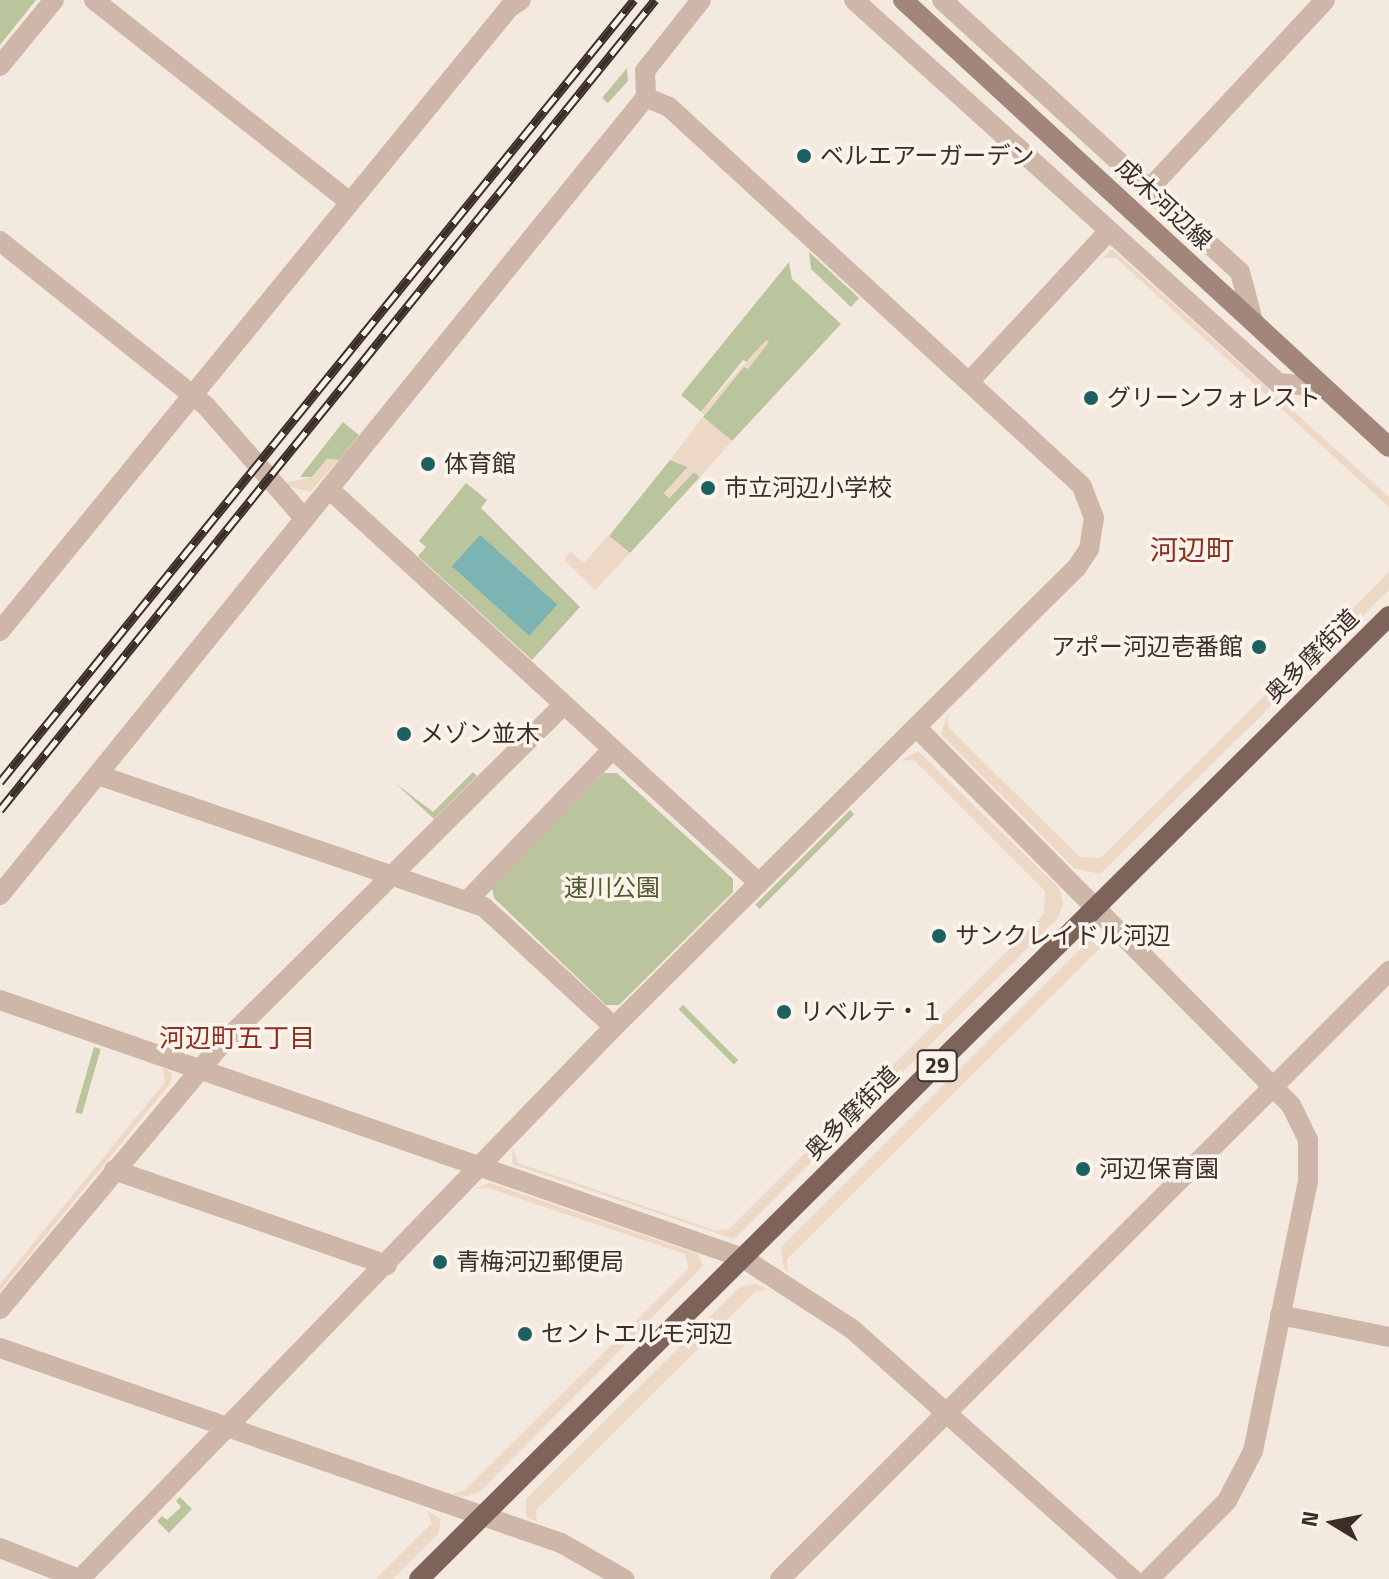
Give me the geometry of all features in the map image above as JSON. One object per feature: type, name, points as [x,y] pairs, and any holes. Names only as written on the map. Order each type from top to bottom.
[{"type":"main road","name":"成木河辺線","points":[[903,0],[1389,447]]},
{"type":"main road","name":"奥多摩街道","points":[[419,1579],[1389,616]]},
{"type":"street","points":[[0,66],[54,0]]},
{"type":"street","points":[[94,0],[350,202]]},
{"type":"street","points":[[0,895],[646,97],[645,71],[701,0]]},
{"type":"street","points":[[854,0],[1278,383],[1322,387]]},
{"type":"street","points":[[942,0],[1240,272],[1253,321]]},
{"type":"street","points":[[1149,189],[1325,0]]},
{"type":"street","points":[[4,619],[193,396],[510,3]]},
{"type":"street","points":[[0,1548],[79,1579],[230,1429],[614,1027],[1081,562],[1094,534],[1094,518],[1082,486],[669,107],[646,97]]},
{"type":"street","points":[[969,382],[1109,231]]},
{"type":"street","points":[[0,241],[193,396],[305,519]]},
{"type":"street","points":[[329,489],[759,883]]},
{"type":"street","points":[[0,1309],[199,1069],[563,705]]},
{"type":"street","points":[[916,727],[1273,1087],[1301,1120],[1311,1157],[1253,1451],[1242,1479],[1227,1501],[1149,1579]]},
{"type":"street","points":[[467,901],[612,750]]},
{"type":"street","points":[[98,775],[467,901],[494,915],[614,1027]]},
{"type":"street","points":[[780,1579],[1389,971]]},
{"type":"street","points":[[0,1000],[743,1258],[852,1329],[1133,1579]]},
{"type":"street","points":[[114,1170],[387,1265]]},
{"type":"street","points":[[1280,1315],[1389,1337]]},
{"type":"street","points":[[0,1348],[574,1549],[624,1579]]},
{"type":"green space","points":[[0,0],[36,0],[0,45]]},
{"type":"green space","points":[[627,68],[628,81],[608,103],[602,98]]},
{"type":"green space","points":[[809,252],[859,298],[851,307],[811,269]]},
{"type":"green space","points":[[789,262],[792,279],[841,324],[732,441],[703,417],[747,362],[743,360],[701,412],[681,395]]},
{"type":"green space","points":[[343,422],[359,435],[339,460],[327,459],[312,477],[300,477]]},
{"type":"green space","points":[[670,460],[688,467],[664,493],[669,498],[694,472],[700,477],[630,553],[609,536]]},
{"type":"green space","points":[[466,483],[487,500],[481,508],[580,607],[532,660],[418,556],[426,547],[419,541]]},
{"type":"green space","points":[[473,772],[477,776],[434,819],[395,783],[433,812]]},
{"type":"green space","name":"速川公園","points":[[604,773],[617,773],[733,879],[733,892],[619,1005],[606,1005],[494,898],[491,884]]},
{"type":"green space","points":[[850,810],[854,814],[759,909],[755,905]]},
{"type":"green space","points":[[683,1005],[738,1060],[734,1064],[679,1009]]},
{"type":"green space","points":[[94,1047],[101,1049],[82,1114],[75,1112]]},
{"type":"green space","points":[[180,1497],[192,1509],[169,1533],[157,1521],[162,1516],[167,1520],[181,1507],[176,1501]]},
{"type":"shaded area","points":[[1112,249],[1389,497],[1389,507],[1116,258],[1103,258]]},
{"type":"shaded area","points":[[766,340],[769,342],[748,369],[744,367],[705,415],[701,412]]},
{"type":"shaded area","points":[[703,417],[732,441],[700,477],[694,472],[669,498],[664,493],[688,467],[670,460]]},
{"type":"shaded area","points":[[327,459],[339,460],[310,492],[280,484],[312,477]]},
{"type":"shaded area","points":[[608,535],[630,553],[595,590],[564,560],[571,552],[584,563]]},
{"type":"shaded area","points":[[1389,572],[1389,590],[1100,874],[1074,868],[941,734],[948,714],[948,727],[1080,857],[1101,858]]},
{"type":"shaded area","points":[[918,751],[1059,888],[1063,904],[1058,918],[734,1239],[512,1164],[513,1147],[518,1163],[717,1231],[729,1229],[1044,914],[1045,891],[914,760],[900,761]]},
{"type":"shaded area","points":[[1104,939],[1116,945],[1103,945],[787,1259],[788,1271],[784,1268],[781,1247],[1087,942]]},
{"type":"shaded area","points":[[162,1067],[172,1073],[170,1084],[0,1291],[0,1284],[165,1082]]},
{"type":"shaded area","points":[[490,1183],[698,1254],[703,1266],[480,1492],[463,1497],[452,1494],[465,1490],[689,1268],[685,1254],[488,1188],[474,1189]]},
{"type":"shaded area","points":[[756,1284],[768,1289],[755,1292],[536,1510],[537,1522],[526,1517],[526,1499],[740,1287]]},
{"type":"shaded area","points":[[428,1511],[441,1519],[438,1534],[393,1579],[376,1579],[431,1524]]},
{"type":"water","points":[[480,535],[557,605],[529,636],[452,566]]},
{"type":"railway","points":[[0,782],[634,0]]},
{"type":"railway","points":[[0,810],[655,0]]},
{"type":"place","name":"ベルエアーガーデン","points":[[804,156]]},
{"type":"place","name":"グリーンフォレスト","points":[[1091,398]]},
{"type":"place","name":"体育館","points":[[428,464]]},
{"type":"place","name":"市立河辺小学校","points":[[708,488]]},
{"type":"place","name":"アポー河辺壱番館","points":[[1259,647]]},
{"type":"place","name":"メゾン並木","points":[[404,734]]},
{"type":"place","name":"サンクレイドル河辺","points":[[939,936]]},
{"type":"place","name":"リベルテ・１","points":[[784,1012]]},
{"type":"place","name":"河辺保育園","points":[[1083,1169]]},
{"type":"place","name":"青梅河辺郵便局","points":[[440,1262]]},
{"type":"place","name":"セントエルモ河辺","points":[[525,1334]]},
{"type":"district","name":"河辺町","points":[[1192,550]]},
{"type":"district","name":"河辺町五丁目","points":[[237,1038]]}]
